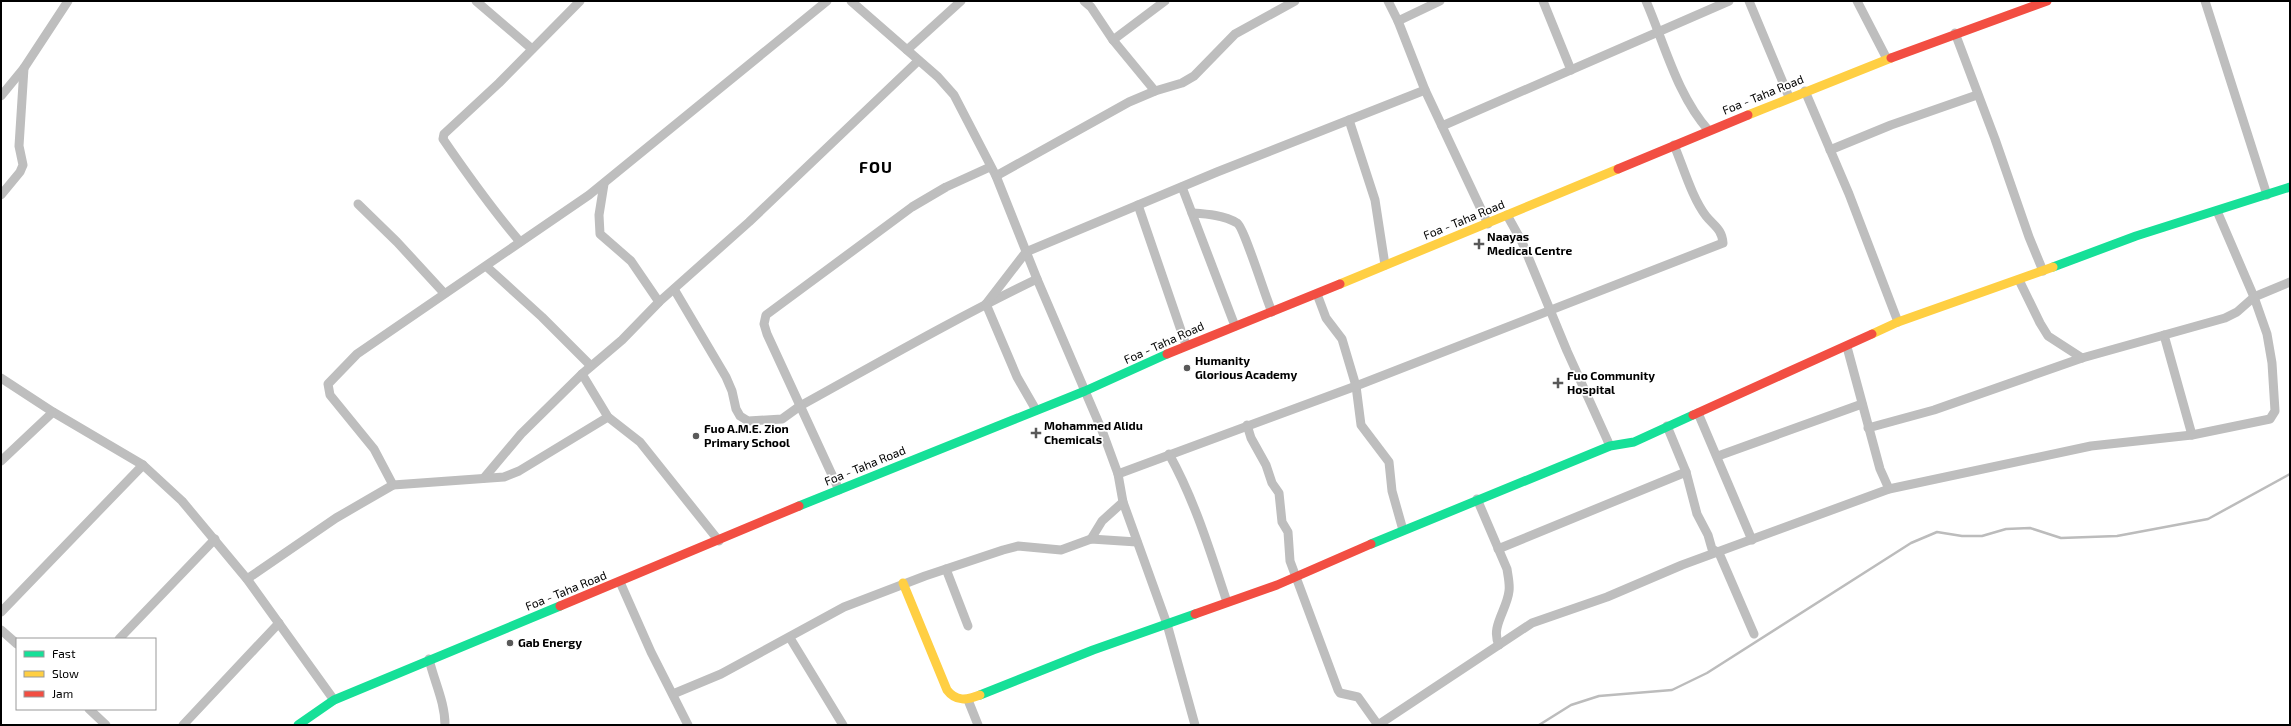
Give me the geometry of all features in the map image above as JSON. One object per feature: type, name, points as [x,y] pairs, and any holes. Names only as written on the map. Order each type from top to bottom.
[{"type":"street","points":[[1,96],[24,68],[68,1]]},
{"type":"street","points":[[476,1],[532,49]]},
{"type":"street","points":[[520,242],[492,208],[443,139],[444,134],[455,122],[473,108],[580,1]]},
{"type":"street","points":[[393,484],[374,449],[330,395],[328,384],[357,354],[444,293],[487,267],[520,242],[604,184],[826,1]]},
{"type":"street","points":[[851,1],[938,77],[954,95],[965,111],[990,167],[996,176],[1037,280],[1085,391],[1118,474],[1123,502],[1167,624],[1195,725]]},
{"type":"street","points":[[907,50],[961,1]]},
{"type":"street","points":[[1084,1],[1091,7],[1113,40],[1155,91]]},
{"type":"street","points":[[1113,40],[1165,1]]},
{"type":"street","points":[[996,176],[1110,112],[1155,91],[1169,88],[1194,76],[1235,34],[1295,1]]},
{"type":"street","points":[[1388,1],[1398,21],[1425,90],[1488,224]]},
{"type":"street","points":[[1398,21],[1440,1]]},
{"type":"street","points":[[1543,1],[1570,70]]},
{"type":"street","points":[[1646,1],[1659,31],[1672,69],[1694,114],[1709,131]]},
{"type":"street","points":[[1442,126],[1729,1]]},
{"type":"street","points":[[1749,1],[1789,97]]},
{"type":"street","points":[[1856,1],[1887,59]]},
{"type":"street","name":"Foa - Taha Road","points":[[298,725],[334,700],[429,659],[620,582],[839,490],[1085,391],[1186,345],[1318,294],[1789,97],[1955,33],[2047,1]]},
{"type":"street","points":[[2205,1],[2267,195]]},
{"type":"street","points":[[1955,33],[1995,139],[2028,238],[2043,271]]},
{"type":"street","points":[[484,478],[522,434],[582,374],[622,340],[659,302],[836,142],[918,61]]},
{"type":"street","points":[[1,195],[20,172],[23,165],[19,146],[24,68]]},
{"type":"street","points":[[986,304],[1026,252],[1182,187],[1425,90]]},
{"type":"street","points":[[1805,91],[1849,194],[1898,322]]},
{"type":"street","points":[[1830,150],[1891,125],[1978,95]]},
{"type":"street","points":[[1349,120],[1375,200],[1385,265]]},
{"type":"street","points":[[1118,474],[1247,425],[1356,386],[1723,243],[1722,232],[1706,216],[1674,145]]},
{"type":"street","points":[[839,490],[767,334],[764,324],[766,315],[912,207],[946,187],[990,167]]},
{"type":"street","points":[[604,184],[599,215],[600,234],[630,261],[659,302]]},
{"type":"street","points":[[1182,187],[1235,326]]},
{"type":"street","points":[[903,583],[944,686],[951,696],[956,699],[968,700],[1085,653],[1254,593],[1477,499],[1610,446],[1634,442],[1768,380],[1847,347],[1898,322],[2019,280],[2136,236],[2290,187]]},
{"type":"street","points":[[358,204],[397,242],[444,293]]},
{"type":"street","points":[[1138,206],[1186,345]]},
{"type":"street","points":[[1247,425],[1251,438],[1266,465],[1272,483],[1278,493],[1282,522],[1288,532],[1290,561],[1338,690],[1340,693],[1358,697],[1378,725],[1436,685],[1499,646],[1532,623],[1607,597],[1752,540],[1890,489],[2091,446],[2192,434],[2270,419],[2273,416],[2272,364],[2267,334],[2254,297],[2217,211]]},
{"type":"street","points":[[1192,213],[1215,215],[1238,223],[1245,234],[1252,260],[1272,312]]},
{"type":"street","points":[[1507,215],[1522,242],[1610,446]]},
{"type":"street","points":[[487,267],[542,317],[591,366]]},
{"type":"street","points":[[674,289],[723,371],[732,391],[736,410],[740,416],[748,421],[756,421],[782,419],[800,406],[986,304],[1037,280]]},
{"type":"street","points":[[2019,280],[2048,336],[2082,358]]},
{"type":"street","points":[[1868,428],[1934,410],[2082,358],[2225,318],[2237,312],[2254,297],[2290,282]]},
{"type":"street","points":[[1318,294],[1326,318],[1342,339],[1356,386],[1361,425],[1389,462],[1392,491],[1403,530]]},
{"type":"street","points":[[986,304],[1017,377],[1036,410]]},
{"type":"street","points":[[2164,335],[2192,434]]},
{"type":"street","points":[[1847,347],[1880,469],[1890,489]]},
{"type":"street","points":[[582,374],[608,417],[640,442],[719,540]]},
{"type":"street","points":[[1,378],[53,412],[143,465],[182,501],[247,579],[334,700]]},
{"type":"street","points":[[1718,456],[1862,404]]},
{"type":"street","points":[[1,461],[53,412]]},
{"type":"street","points":[[1698,413],[1718,456],[1752,540]]},
{"type":"street","points":[[247,579],[336,518],[393,484],[504,477],[519,471],[608,417]]},
{"type":"street","points":[[1667,426],[1686,472],[1697,514],[1708,535],[1712,549],[1719,553],[1754,634]]},
{"type":"street","points":[[1169,454],[1182,478],[1199,519],[1227,602]]},
{"type":"street","points":[[1,612],[143,465]]},
{"type":"street","points":[[1498,549],[1686,472]]},
{"type":"street","points":[[1477,499],[1507,569],[1509,591],[1495,632],[1499,646]]},
{"type":"street","points":[[1091,540],[1102,521],[1123,502]]},
{"type":"street","points":[[120,638],[215,539]]},
{"type":"street","points":[[673,694],[721,674],[790,638],[844,607],[903,583],[1018,546],[1061,550],[1091,540],[1137,542]]},
{"type":"street","points":[[946,569],[968,626]]},
{"type":"street","points":[[620,582],[688,725]]},
{"type":"street","points":[[183,725],[279,623]]},
{"type":"street","points":[[1,630],[16,643]]},
{"type":"street","points":[[790,638],[843,725]]},
{"type":"street","points":[[429,659],[440,696],[444,725]]},
{"type":"street","points":[[968,700],[978,725]]},
{"type":"street","points":[[89,710],[106,725]]},
{"type":"waterway","points":[[1539,725],[1571,705],[1599,696],[1672,690],[1707,673],[1911,543],[1937,532],[1962,536],[1982,536],[2006,529],[2030,528],[2061,538],[2117,536],[2208,519],[2290,474]]},
{"type":"traffic: fast","points":[[2053,267],[2136,236],[2290,187]]},
{"type":"traffic: fast","points":[[799,506],[1085,391],[1167,354]]},
{"type":"traffic: fast","points":[[1371,544],[1610,446],[1634,442],[1693,415]]},
{"type":"traffic: fast","points":[[298,725],[334,700],[560,606]]},
{"type":"traffic: fast","points":[[980,695],[1093,650],[1195,614]]},
{"type":"traffic: slow","points":[[1748,115],[1891,58]]},
{"type":"traffic: slow","points":[[1340,284],[1618,169]]},
{"type":"traffic: slow","points":[[1872,334],[1898,322],[2053,267]]},
{"type":"traffic: slow","points":[[903,583],[947,690],[954,697],[962,699],[980,695]]},
{"type":"traffic: jam","points":[[1891,58],[2047,1]]},
{"type":"traffic: jam","points":[[1618,169],[1748,115]]},
{"type":"traffic: jam","points":[[1167,354],[1340,284]]},
{"type":"traffic: jam","points":[[1693,415],[1872,334]]},
{"type":"traffic: jam","points":[[560,606],[799,506]]},
{"type":"traffic: jam","points":[[1195,614],[1277,585],[1371,544]]},
{"type":"place","name":"Naayas Medical Centre","points":[[1479,244]]},
{"type":"place","name":"Humanity Glorious Academy","points":[[1187,368]]},
{"type":"place","name":"Fuo Community Hospital","points":[[1558,383]]},
{"type":"place","name":"Mohammed Alidu Chemicals","points":[[1036,433]]},
{"type":"place","name":"Fuo A.M.E. Zion Primary School","points":[[696,436]]},
{"type":"place","name":"Gab Energy","points":[[510,643]]},
{"type":"district","name":"FOU","points":[[876,167]]}]
